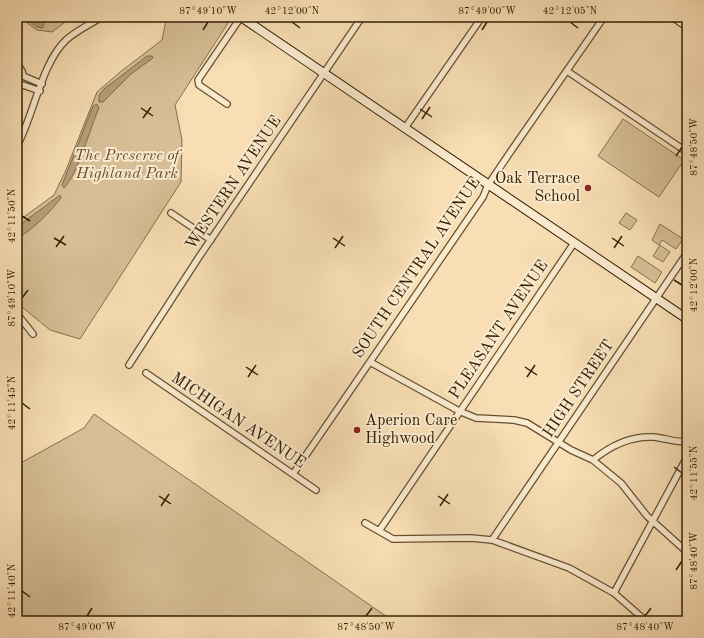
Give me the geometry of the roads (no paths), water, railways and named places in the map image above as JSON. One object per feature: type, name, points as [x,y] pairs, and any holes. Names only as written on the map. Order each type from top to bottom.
[{"type":"main road","points":[[241,17],[687,319]]},
{"type":"main road","points":[[674,17],[687,26]]},
{"type":"street","points":[[17,146],[27,126],[51,62],[66,41],[102,17]]},
{"type":"street","points":[[227,104],[199,85],[198,80],[241,17]]},
{"type":"street","name":"WESTERN AVENUE","points":[[129,365],[211,240],[362,17]]},
{"type":"street","points":[[405,128],[482,17]]},
{"type":"street","name":"SOUTH CENTRAL AVENUE","points":[[293,474],[483,197],[488,185],[604,17]]},
{"type":"street","points":[[17,64],[22,71],[23,76],[42,84]]},
{"type":"street","points":[[567,71],[687,152]]},
{"type":"street","points":[[17,83],[40,91]]},
{"type":"street","points":[[171,213],[211,240]]},
{"type":"street","name":"PLEASANT AVENUE","points":[[379,531],[574,243]]},
{"type":"street","name":"HIGH STREET","points":[[492,540],[687,253]]},
{"type":"street","points":[[17,314],[33,334]]},
{"type":"street","points":[[370,362],[459,411],[476,418],[514,420],[526,423],[593,460],[621,483],[635,503],[687,552]]},
{"type":"street","name":"MICHIGAN AVENUE","points":[[146,374],[316,490]]},
{"type":"street","points":[[593,460],[615,445],[629,440],[654,437],[674,442],[687,442]]},
{"type":"street","points":[[614,593],[687,457]]},
{"type":"street","points":[[365,523],[393,539],[471,538],[492,540],[569,568],[614,593],[646,621]]},
{"type":"place","name":"Oak Terrace School","points":[[588,188]]},
{"type":"place","name":"Aperion Care Highwood","points":[[357,430]]},
{"type":"park label","name":"The Preserve of Highland Park","points":[[127,165]]}]
